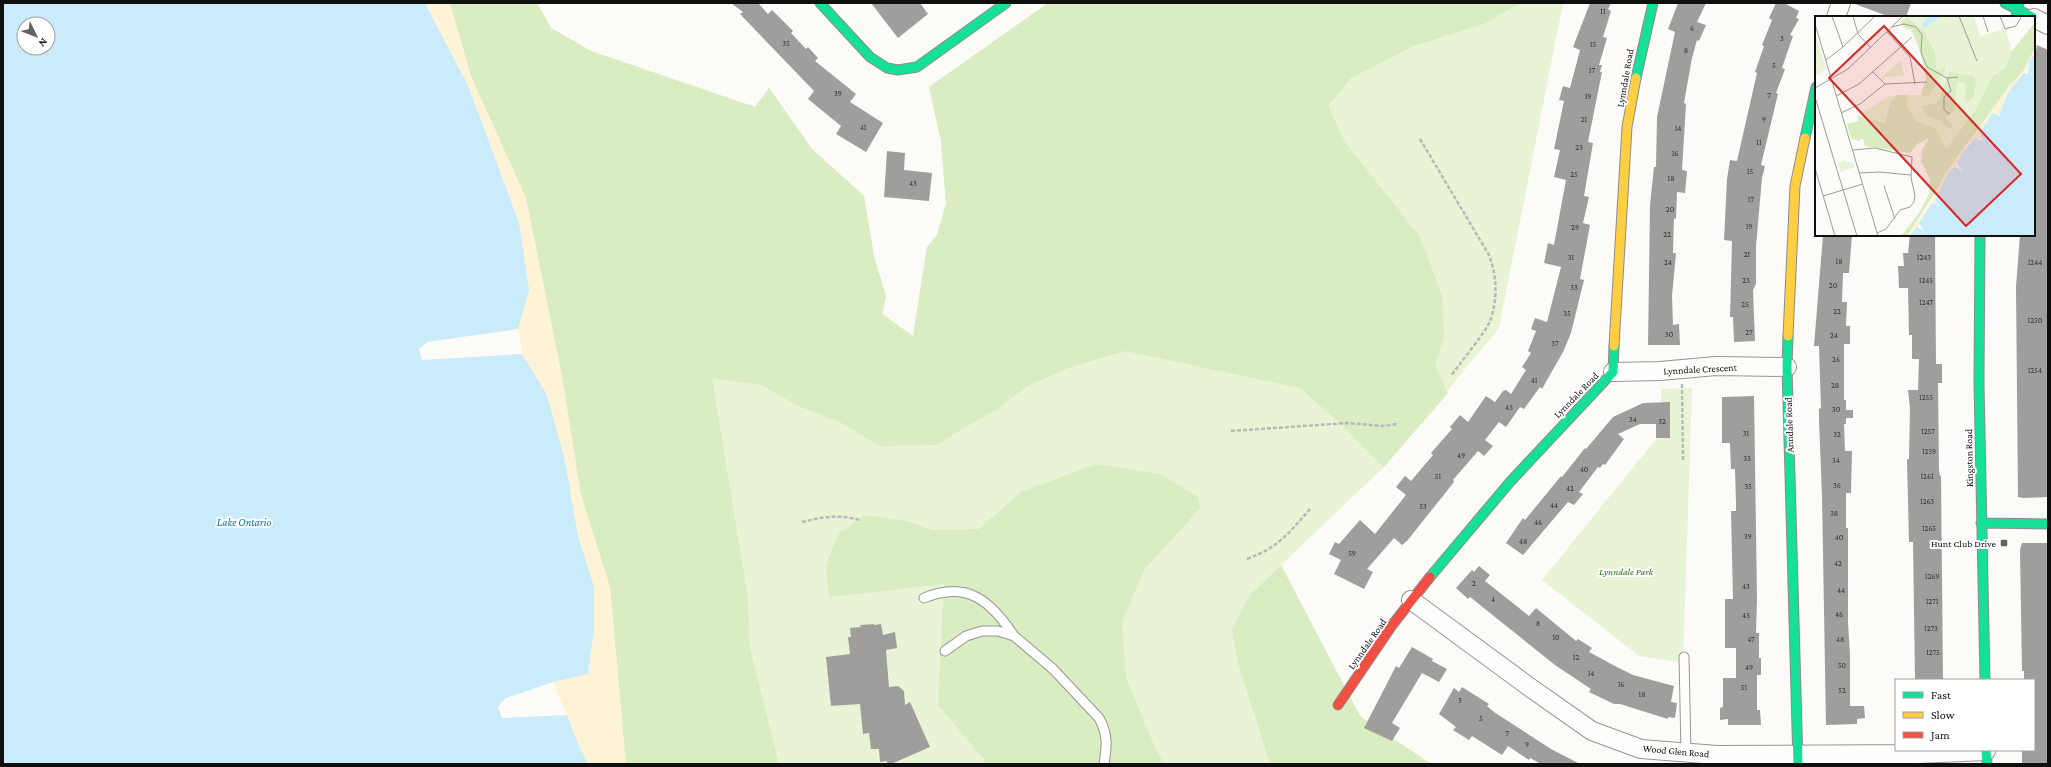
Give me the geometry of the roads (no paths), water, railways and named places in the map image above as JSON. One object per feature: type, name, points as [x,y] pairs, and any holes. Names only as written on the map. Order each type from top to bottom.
[{"type":"street","points":[[820,3],[874,61],[887,68],[904,70],[917,67],[1006,3]]},
{"type":"street","name":"Lynndale Road","points":[[1338,705],[1411,600],[1452,549],[1551,436],[1613,372],[1627,127],[1640,54],[1653,3]]},
{"type":"street","points":[[1836,16],[1841,3]]},
{"type":"street","points":[[2005,3],[2029,16]]},
{"type":"street","points":[[2035,19],[2048,25]]},
{"type":"street","name":"Anndale Road","points":[[1798,759],[1787,367],[1795,186],[1815,93]]},
{"type":"street","name":"Kingston Road","points":[[1980,236],[1981,523],[1985,679]]},
{"type":"street","name":"Lynndale Crescent","points":[[1613,372],[1681,370],[1716,366],[1787,367]]},
{"type":"street","points":[[1981,523],[2048,524]]},
{"type":"street","name":"Wood Glen Road","points":[[1411,600],[1592,731],[1641,749],[1798,759],[1916,759],[1986,755]]},
{"type":"lane","points":[[924,598],[939,592],[974,594],[989,604],[1002,617],[1014,636],[1053,669],[1099,718],[1107,737],[1104,764]]},
{"type":"lane","points":[[945,651],[966,636],[982,631],[998,631],[1014,636]]},
{"type":"lane","points":[[1684,657],[1686,753]]},
{"type":"water","name":"Lake Ontario","points":[[3,3],[425,3],[469,88],[519,223],[529,289],[518,329],[427,342],[419,349],[422,360],[522,354],[546,393],[564,456],[578,536],[594,587],[594,629],[588,674],[553,682],[506,698],[498,707],[502,718],[567,715],[578,744],[588,764],[3,764]]},
{"type":"place","name":"Hunt Club Drive","points":[[2004,543]]},
{"type":"park label","name":"Lynndale Park","points":[[1626,571]]}]
